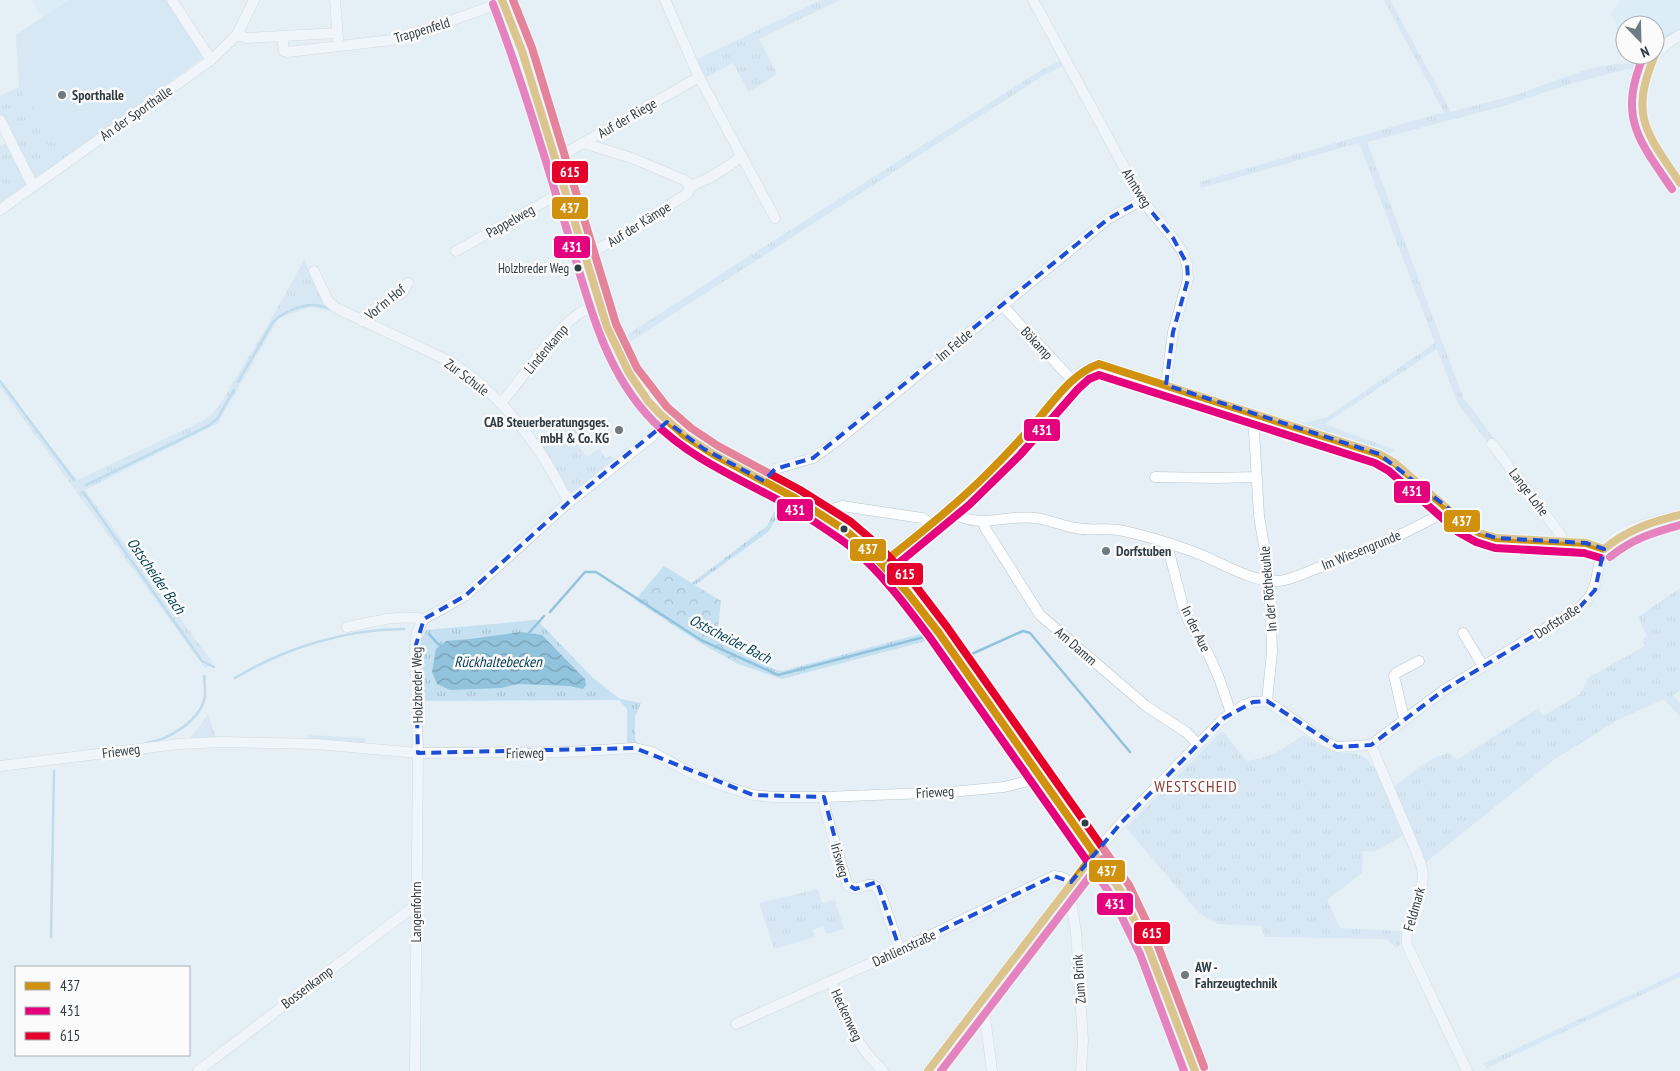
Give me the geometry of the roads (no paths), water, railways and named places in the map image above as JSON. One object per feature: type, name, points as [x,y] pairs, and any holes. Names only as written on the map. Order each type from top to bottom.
[{"type":"main road","points":[[503,1],[522,51],[598,303],[621,360],[636,385],[668,422],[685,437],[824,516],[847,532],[883,563],[908,592],[1120,890],[1139,926],[1195,1071]]},
{"type":"street","points":[[172,0],[211,60]]},
{"type":"street","name":"An der Sporthalle","points":[[0,210],[211,60],[237,35],[254,0]]},
{"type":"street","points":[[335,0],[338,47]]},
{"type":"street","points":[[665,0],[699,77],[775,218]]},
{"type":"street","name":"Ahntweg","points":[[1033,0],[1142,200],[1173,238],[1182,251],[1187,264],[1188,279],[1173,332],[1166,385]]},
{"type":"street","name":"Trappenfeld","points":[[282,36],[284,51],[287,52],[392,40],[425,30],[503,1]]},
{"type":"street","points":[[237,35],[247,38],[337,33]]},
{"type":"street","points":[[1665,46],[1680,35]]},
{"type":"street","points":[[1650,65],[1641,98],[1645,126],[1653,144],[1680,183]]},
{"type":"street","name":"Auf der Riege","points":[[555,159],[699,77]]},
{"type":"street","points":[[0,120],[33,186]]},
{"type":"street","points":[[583,143],[632,158],[684,180],[691,186]]},
{"type":"street","name":"Auf der Kämpe","points":[[584,255],[600,248],[686,194],[691,186],[711,177],[733,163],[741,155]]},
{"type":"street","name":"Pappelweg","points":[[456,251],[564,191]]},
{"type":"street","name":"Im Felde","points":[[764,481],[775,469],[813,458],[837,441],[1108,219],[1142,200]]},
{"type":"street","name":"Zur Schule","points":[[314,271],[328,301],[344,313],[449,361],[500,403],[537,448],[569,502]]},
{"type":"street","name":"Vor'm Hof","points":[[362,321],[364,316],[402,292],[408,283]]},
{"type":"street","name":"Lindenkamp","points":[[500,403],[563,327],[583,309],[598,303]]},
{"type":"street","name":"Bökamp","points":[[1002,305],[1072,380]]},
{"type":"street","points":[[883,563],[948,510],[981,479],[1036,423],[1072,380],[1090,366],[1099,364],[1379,454],[1395,463],[1473,528],[1480,533],[1496,538],[1586,543],[1604,548],[1625,532],[1641,525],[1680,515]]},
{"type":"street","name":"In der Röthekuhle","points":[[1253,414],[1259,516],[1270,581],[1272,652],[1267,702]]},
{"type":"street","points":[[347,627],[388,619],[414,617],[424,619],[465,596],[569,502],[668,422]]},
{"type":"street","name":"Lange Lohe","points":[[1492,444],[1561,535],[1561,541]]},
{"type":"street","points":[[1155,477],[1256,477]]},
{"type":"street","points":[[824,516],[832,509],[842,506],[922,518],[931,524]]},
{"type":"street","name":"Im Wiesengrunde","points":[[1270,581],[1280,581],[1340,560],[1411,530],[1449,509]]},
{"type":"street","points":[[948,510],[959,517],[983,522],[1021,517],[1037,518],[1077,528],[1117,530],[1194,552],[1257,578],[1270,581]]},
{"type":"street","name":"Am Damm","points":[[983,522],[1040,615],[1146,706],[1186,732],[1198,744]]},
{"type":"street","name":"In der Aue","points":[[1167,544],[1184,610],[1208,653],[1231,712]]},
{"type":"street","name":"Dorfstraße","points":[[1371,744],[1444,690],[1578,609],[1589,599],[1594,590],[1604,548]]},
{"type":"street","name":"Holzbreder Weg","points":[[418,753],[415,648],[417,632],[424,619]]},
{"type":"street","points":[[1463,633],[1483,666]]},
{"type":"street","points":[[1406,719],[1403,714],[1394,676],[1396,673],[1419,661]]},
{"type":"street","points":[[928,1071],[1094,853],[1121,823],[1231,712],[1253,702],[1267,702],[1324,741],[1337,747],[1371,744]]},
{"type":"street","name":"Frieweg","points":[[0,766],[179,744],[221,742],[316,744],[418,753],[564,752],[635,748],[652,752],[689,772],[720,785],[753,795],[824,797],[951,792],[1004,786],[1028,781],[1038,773]]},
{"type":"street","name":"Feldmark","points":[[1371,744],[1423,873],[1422,888],[1408,923],[1407,945],[1467,1071]]},
{"type":"street","name":"Langenfohrn","points":[[415,1071],[418,753]]},
{"type":"street","name":"Irisweg","points":[[824,797],[825,809],[848,884],[855,889],[871,884],[879,889],[900,950]]},
{"type":"street","name":"Dahlienstraße","points":[[736,1024],[900,950],[1054,876],[1061,877],[1068,886]]},
{"type":"street","name":"Zum Brink","points":[[1068,886],[1076,932],[1083,1041],[1081,1071]]},
{"type":"street","name":"Bossenkamp","points":[[198,1071],[416,904]]},
{"type":"street","name":"Heckenweg","points":[[831,982],[854,1035],[868,1055],[884,1071]]},
{"type":"street","points":[[979,1003],[984,1009],[992,1071]]},
{"type":"water","name":"Rückhaltebecken","points":[[521,632],[542,635],[585,679],[586,685],[583,689],[569,686],[518,684],[501,688],[450,690],[437,684],[432,672],[436,649],[446,641]]},
{"type":"waterway","points":[[238,382],[273,322],[292,310],[303,306],[315,305],[329,308]]},
{"type":"waterway","name":"Ostscheider Bach","points":[[0,381],[74,480]]},
{"type":"waterway","points":[[86,485],[208,426],[217,419],[234,390]]},
{"type":"waterway","name":"Ostscheider Bach","points":[[83,492],[202,661],[214,667]]},
{"type":"waterway","name":"Ostscheider Bach","points":[[550,612],[585,572],[596,572],[701,640],[778,675],[928,636]]},
{"type":"waterway","name":"Ostscheider Bach","points":[[528,634],[544,616]]},
{"type":"waterway","name":"Ostscheider Bach","points":[[235,678],[274,658],[316,642],[360,632],[404,629]]},
{"type":"waterway","name":"Ostscheider Bach","points":[[965,657],[1023,631],[1030,633],[1130,752]]},
{"type":"waterway","name":"Ostscheider Bach","points":[[429,634],[442,646]]},
{"type":"waterway","points":[[146,743],[164,738],[182,728],[197,713],[205,696],[204,676]]},
{"type":"waterway","points":[[51,937],[54,771]]},
{"type":"place","name":"Sporthalle","points":[[62,95]]},
{"type":"place","name":"Holzbreder Weg","points":[[578,268]]},
{"type":"place","name":"CAB Steuerberatungsges. mbH & Co. KG","points":[[619,430]]},
{"type":"place","name":"Dorfstuben","points":[[1106,551]]},
{"type":"place","name":"AW - Fahrzeugtechnik","points":[[1185,975]]},
{"type":"district","name":"WESTSCHEID","points":[[1196,786]]}]
